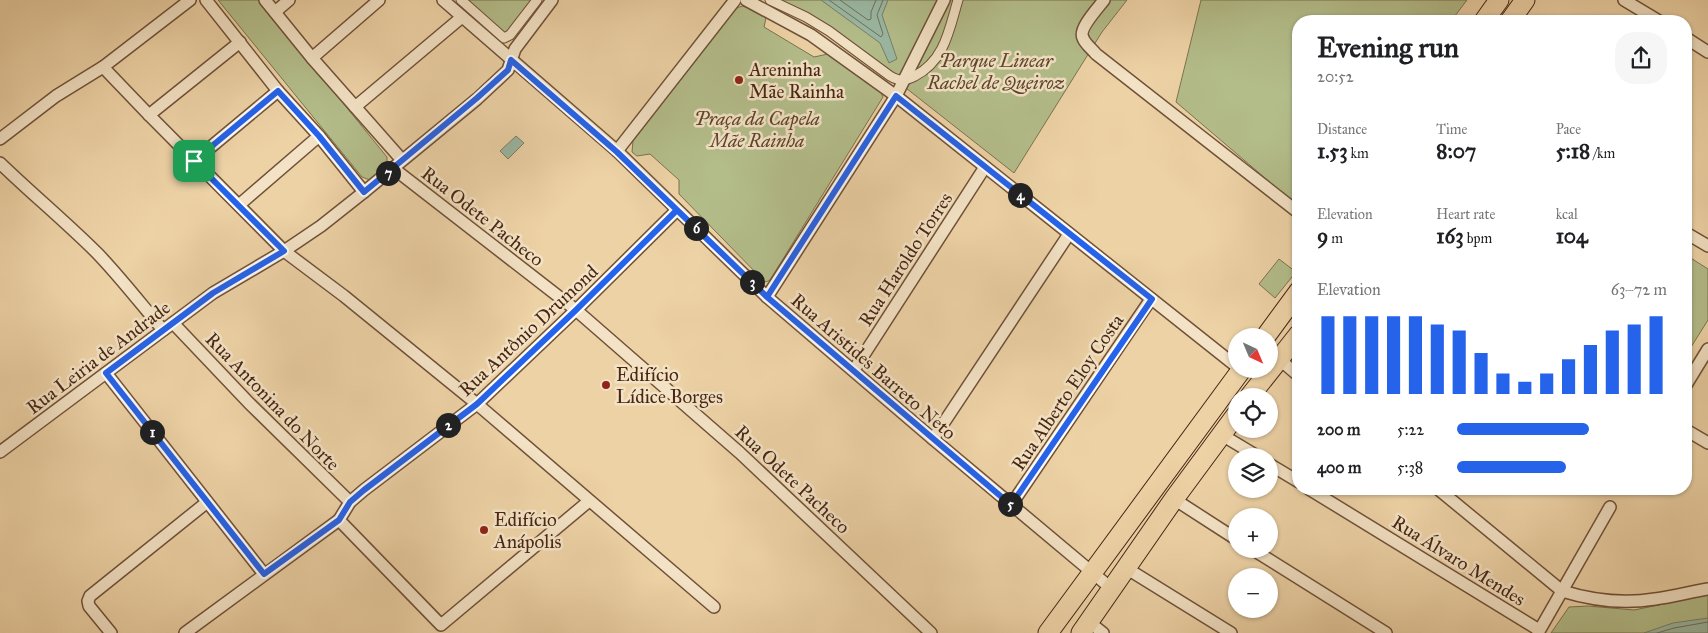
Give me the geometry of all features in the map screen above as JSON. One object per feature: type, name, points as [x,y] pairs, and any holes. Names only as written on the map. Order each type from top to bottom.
[{"type":"main road","points":[[1488,15],[1499,0]]},
{"type":"main road","points":[[1514,15],[1525,0]]},
{"type":"main road","points":[[1272,328],[1292,301]]},
{"type":"main road","points":[[1256,388],[1292,343]]},
{"type":"main road","points":[[1048,633],[1234,378]]},
{"type":"main road","points":[[1091,629],[1112,589],[1126,568],[1228,426]]},
{"type":"street","points":[[0,139],[56,96],[103,67],[190,0]]},
{"type":"street","points":[[206,0],[278,91],[319,136],[364,192]]},
{"type":"street","name":"Rua Odete Pacheco","points":[[265,0],[312,58],[402,160]]},
{"type":"street","points":[[275,12],[289,0]]},
{"type":"street","points":[[312,58],[380,0]]},
{"type":"street","name":"Rua Aristides Barreto Neto","points":[[443,0],[617,152],[767,297],[1112,589]]},
{"type":"street","points":[[461,0],[504,38],[510,35],[537,0]]},
{"type":"street","name":"Rua Leiria de Andrade","points":[[0,452],[213,293],[284,251],[321,226],[364,192],[508,70],[515,49],[552,0]]},
{"type":"street","points":[[617,152],[735,0]]},
{"type":"street","points":[[746,0],[811,35],[896,96],[1228,360]]},
{"type":"street","points":[[770,0],[806,17],[829,31],[897,81],[919,74],[929,66],[943,49],[958,0]]},
{"type":"street","points":[[767,297],[896,96],[944,0]]},
{"type":"street","points":[[1104,0],[1082,32],[1083,38],[1096,54],[1292,208]]},
{"type":"street","points":[[1624,0],[1649,15]]},
{"type":"street","points":[[355,107],[462,17]]},
{"type":"street","points":[[149,115],[240,42]]},
{"type":"street","points":[[1692,42],[1708,52]]},
{"type":"street","points":[[103,67],[284,251],[344,296],[477,404],[714,607]]},
{"type":"street","points":[[194,161],[278,91]]},
{"type":"street","points":[[238,205],[319,136]]},
{"type":"street","points":[[0,163],[100,256],[163,330]]},
{"type":"street","name":"Rua Haroldo Torres","points":[[854,370],[985,167]]},
{"type":"street","name":"Rua Odete Pacheco","points":[[393,168],[576,310],[740,453],[931,633]]},
{"type":"street","name":"Rua Antônio Drumond","points":[[185,633],[339,520],[350,502],[364,490],[477,404],[677,210]]},
{"type":"street","points":[[933,439],[1069,234]]},
{"type":"street","points":[[1692,237],[1708,246]]},
{"type":"street","name":"Rua Alberto Eloy Costa","points":[[1011,505],[1152,299]]},
{"type":"street","name":"Rua Antonina do Norte","points":[[173,323],[249,403],[350,502]]},
{"type":"street","points":[[1692,375],[1708,349]]},
{"type":"street","points":[[1279,359],[1292,370]]},
{"type":"street","points":[[106,373],[264,574]]},
{"type":"street","points":[[1692,434],[1708,443]]},
{"type":"street","points":[[1222,435],[1243,448]]},
{"type":"street","points":[[1278,469],[1292,478]]},
{"type":"street","name":"Rua Álvaro Mendes","points":[[1320,495],[1539,631]]},
{"type":"street","points":[[1445,495],[1562,591],[1592,598],[1638,601],[1708,589]]},
{"type":"street","points":[[1174,499],[1228,534]]},
{"type":"street","points":[[339,520],[441,624],[589,501]]},
{"type":"street","points":[[111,633],[89,606],[90,596],[206,502]]},
{"type":"street","points":[[1539,631],[1610,507]]},
{"type":"street","points":[[1266,558],[1386,633]]},
{"type":"street","points":[[1126,568],[1231,633]]},
{"type":"green space","points":[[218,0],[259,0],[387,157],[387,166],[370,180],[362,177]]},
{"type":"green space","points":[[461,0],[537,0],[504,38]]},
{"type":"green space","name":"Parque Linear Rachel de Queiroz","points":[[770,0],[1127,0],[1102,32],[1014,173],[897,81],[829,31]]},
{"type":"green space","points":[[1201,0],[1467,0],[1456,15],[1292,15],[1292,201],[1176,102]]},
{"type":"green space","name":"Praça da Capela Mãe Rainha","points":[[742,6],[766,18],[764,27],[814,57],[828,54],[880,90],[883,97],[770,280],[766,282],[679,194],[679,180],[650,154],[637,156],[632,152],[633,141],[737,8]]},
{"type":"green space","points":[[1279,259],[1292,269],[1292,277],[1275,298],[1259,284]]},
{"type":"green space","points":[[1692,259],[1708,269],[1708,320],[1692,345]]},
{"type":"green space","points":[[1708,595],[1708,633],[1551,633],[1569,607],[1588,606],[1634,610]]},
{"type":"water","points":[[821,0],[888,0],[882,15],[897,59],[889,63],[880,43]]},
{"type":"water","points":[[516,136],[524,143],[508,159],[500,151]]},
{"type":"water","points":[[1708,618],[1708,633],[1644,633],[1673,623]]},
{"type":"place","name":"Areninha Mãe Rainha","points":[[739,80]]},
{"type":"place","name":"Edifício Lídice Borges","points":[[606,385]]},
{"type":"place","name":"Edifício Anápolis","points":[[484,530]]},
{"type":"route","points":[[194,161],[278,91],[319,136],[364,192],[477,98],[508,70],[511,60],[617,152],[677,210],[722,254],[767,297],[1011,505],[1152,299],[896,96],[767,297],[677,210],[477,404],[364,490],[350,502],[339,520],[264,574],[106,373],[213,293],[284,251],[194,161]]}]
